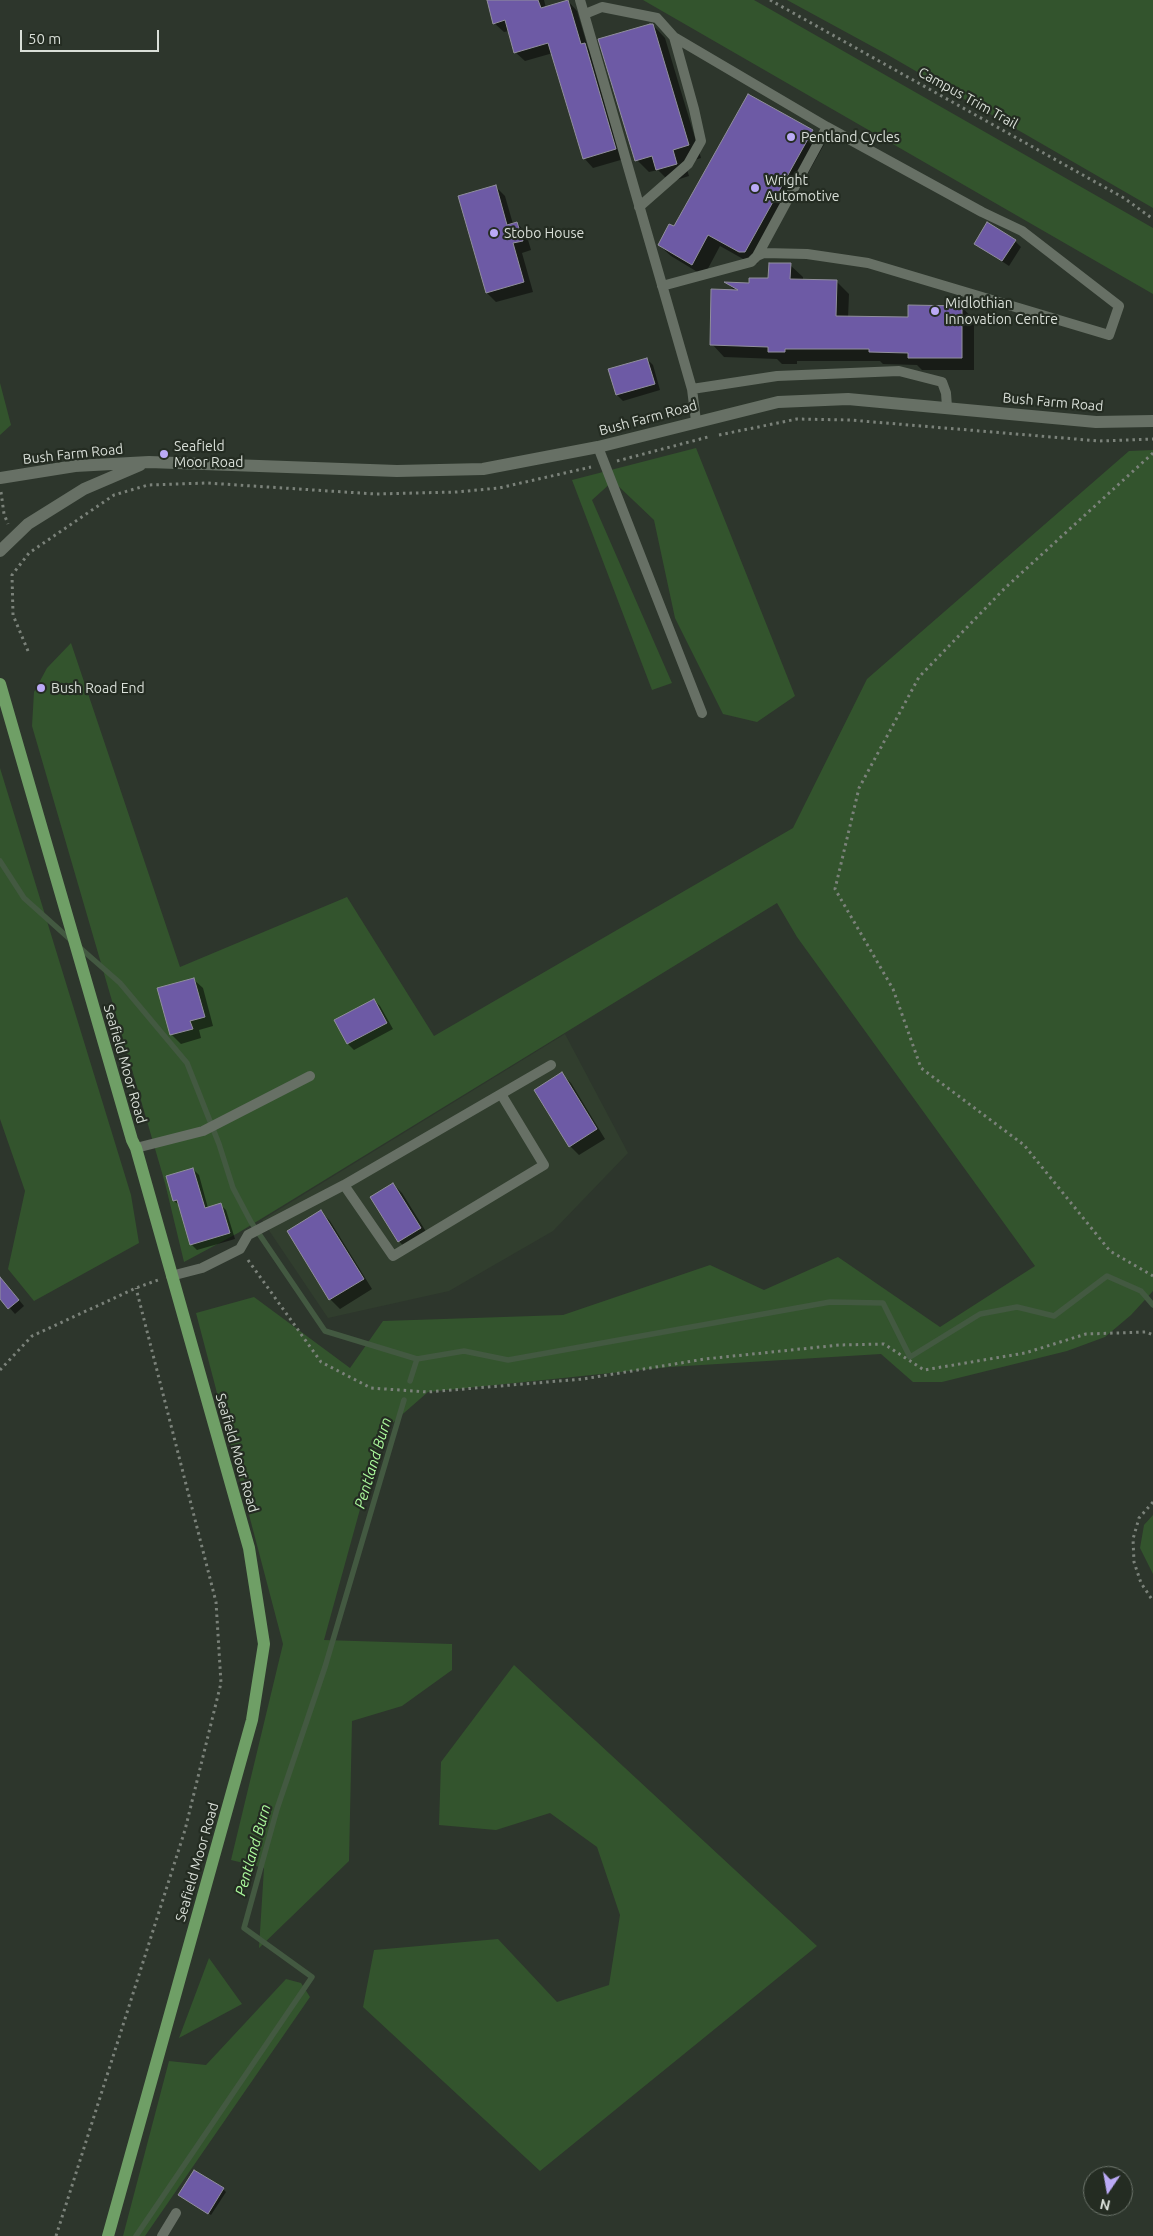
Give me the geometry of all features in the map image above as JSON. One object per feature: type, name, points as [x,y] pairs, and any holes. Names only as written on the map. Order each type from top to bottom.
[{"type":"main road","name":"Seafield Moor Road","points":[[0,684],[132,1140],[136,1148],[249,1548],[264,1644],[252,1720],[108,2236]]},
{"type":"street","name":"Bush Farm Road","points":[[0,478],[75,466],[149,462],[397,471],[483,469],[598,447],[778,402],[848,399],[1096,422],[1153,421]]},
{"type":"street","name":"Bush Farm Road","points":[[0,551],[28,524],[84,489],[149,462]]},
{"type":"lane","points":[[580,0],[692,390],[696,421]]},
{"type":"lane","points":[[585,14],[602,7],[657,18],[674,37],[827,127],[982,212],[1022,231],[1119,306],[1109,335],[868,264],[807,254],[764,253],[757,256]]},
{"type":"lane","points":[[639,208],[688,164],[701,141],[694,108],[674,37]]},
{"type":"lane","points":[[662,286],[751,262],[757,256],[827,127]]},
{"type":"lane","points":[[692,390],[777,376],[899,372],[942,382],[946,393],[947,407]]},
{"type":"lane","points":[[598,447],[702,713]]},
{"type":"lane","points":[[171,1276],[202,1268],[240,1249],[251,1234],[261,1228],[344,1185],[551,1065]]},
{"type":"lane","points":[[136,1148],[203,1131],[310,1076]]},
{"type":"lane","points":[[344,1185],[394,1256],[544,1165],[501,1094]]},
{"type":"lane","points":[[162,2236],[176,2213]]},
{"type":"path","name":"Campus Trim Trail","points":[[770,0],[1124,198],[1153,219]]},
{"type":"path","points":[[1153,453],[1006,588],[919,678],[859,788],[835,889],[893,989],[921,1068],[1024,1145],[1110,1251],[1153,1276]]},
{"type":"path","points":[[240,1249],[321,1362],[371,1388],[428,1392],[583,1379],[705,1359],[839,1345],[884,1344],[924,1370],[1025,1353],[1086,1334],[1146,1332],[1153,1336]]},
{"type":"path","points":[[0,1370],[32,1336],[136,1288],[171,1276]]},
{"type":"path","points":[[56,2236],[185,1830],[221,1683],[216,1602],[136,1288]]},
{"type":"path","points":[[1153,1502],[1139,1518],[1133,1539],[1134,1562],[1141,1583],[1153,1601]]},
{"type":"shaded area","points":[[565,1034],[628,1153],[553,1231],[449,1291],[328,1318],[262,1220]]},
{"type":"green space","points":[[643,0],[754,0],[1153,228],[1153,294]]},
{"type":"green space","points":[[787,0],[1153,0],[1153,208],[888,55]]},
{"type":"green space","points":[[0,383],[11,425],[0,435]]},
{"type":"green space","points":[[696,448],[795,696],[757,722],[723,714],[675,618],[654,520],[613,481],[592,500],[672,683],[652,690],[572,480]]},
{"type":"green space","points":[[1153,450],[1153,1291],[1131,1315],[1105,1337],[1067,1351],[942,1382],[913,1382],[881,1354],[669,1367],[428,1392],[381,1433],[324,1640],[452,1644],[452,1670],[402,1706],[352,1721],[349,1861],[259,1948],[264,1868],[231,1860],[283,1644],[196,1313],[254,1297],[350,1368],[383,1321],[563,1315],[710,1265],[764,1290],[838,1257],[940,1327],[1035,1266],[797,937],[777,903],[238,1233],[184,1262],[165,1183],[32,726],[34,692],[47,668],[71,643],[180,967],[347,897],[434,1036],[793,828],[867,679],[1129,451]]},
{"type":"green space","points":[[0,768],[131,1195],[139,1243],[34,1301],[8,1269],[25,1191],[0,1119]]},
{"type":"green space","points":[[1153,1515],[1153,1574],[1140,1548],[1144,1525]]},
{"type":"green space","points":[[514,1665],[817,1946],[540,2171],[363,2007],[374,1950],[498,1939],[557,2002],[609,1985],[620,1915],[597,1847],[550,1813],[496,1830],[439,1825],[441,1762]]},
{"type":"green space","points":[[209,1958],[242,2004],[179,2038]]},
{"type":"green space","points":[[286,1979],[301,1983],[310,1997],[145,2236],[123,2236],[169,2061],[206,2065]]},
{"type":"building","points":[[487,0],[538,0],[541,8],[568,0],[581,44],[585,43],[616,149],[583,159],[548,43],[514,53],[505,20],[493,24]]},
{"type":"building","points":[[653,24],[689,145],[673,150],[677,164],[656,170],[652,156],[635,161],[598,39]]},
{"type":"building","points":[[748,94],[813,130],[745,252],[739,252],[708,235],[692,265],[658,245],[669,224],[674,226]]},
{"type":"building","name":"Stobo House","points":[[496,185],[507,225],[517,222],[523,241],[513,243],[524,282],[486,293],[458,196]]},
{"type":"building","points":[[987,222],[1016,240],[1002,261],[974,244]]},
{"type":"building","name":"Midlothian Innovation Centre","points":[[769,263],[791,263],[790,279],[837,280],[836,316],[908,317],[908,305],[962,306],[962,358],[908,358],[908,353],[869,352],[869,349],[785,349],[785,352],[768,352],[768,347],[710,345],[711,289],[738,290],[724,282],[749,283],[749,278],[768,278]]},
{"type":"building","points":[[647,358],[655,384],[616,395],[608,369]]},
{"type":"building","points":[[194,978],[205,1017],[190,1021],[193,1029],[170,1035],[157,988]]},
{"type":"building","points":[[374,999],[387,1023],[347,1044],[334,1020]]},
{"type":"building","points":[[562,1072],[597,1129],[569,1147],[534,1090]]},
{"type":"building","points":[[193,1168],[205,1208],[221,1203],[230,1233],[190,1245],[177,1200],[173,1201],[166,1176]]},
{"type":"building","points":[[393,1183],[421,1228],[398,1242],[370,1197]]},
{"type":"building","points":[[321,1210],[364,1279],[329,1300],[287,1231]]},
{"type":"building","points":[[0,1277],[19,1300],[8,1309],[0,1299]]},
{"type":"building","points":[[194,2170],[224,2188],[208,2214],[178,2195]]},
{"type":"waterway","points":[[0,861],[24,898],[72,941]]},
{"type":"waterway","points":[[79,947],[120,983],[187,1063],[219,1144],[233,1188],[251,1222],[325,1331],[417,1359],[464,1351],[508,1360],[830,1302],[883,1303],[910,1357],[980,1314],[1017,1307],[1054,1316],[1107,1276],[1141,1291],[1153,1305]]},
{"type":"waterway","name":"Pentland Burn","points":[[410,1381],[417,1359]]},
{"type":"waterway","name":"Pentland Burn","points":[[136,2236],[312,1977],[244,1928],[277,1809],[325,1667],[404,1400]]},
{"type":"place","name":"Pentland Cycles","points":[[791,137]]},
{"type":"place","name":"Wright Automotive","points":[[755,188]]},
{"type":"place","name":"Stobo House","points":[[494,233]]},
{"type":"place","name":"Midlothian Innovation Centre","points":[[935,311]]},
{"type":"place","name":"Seafield Moor Road","points":[[164,454]]},
{"type":"place","name":"Bush Road End","points":[[41,688]]}]
